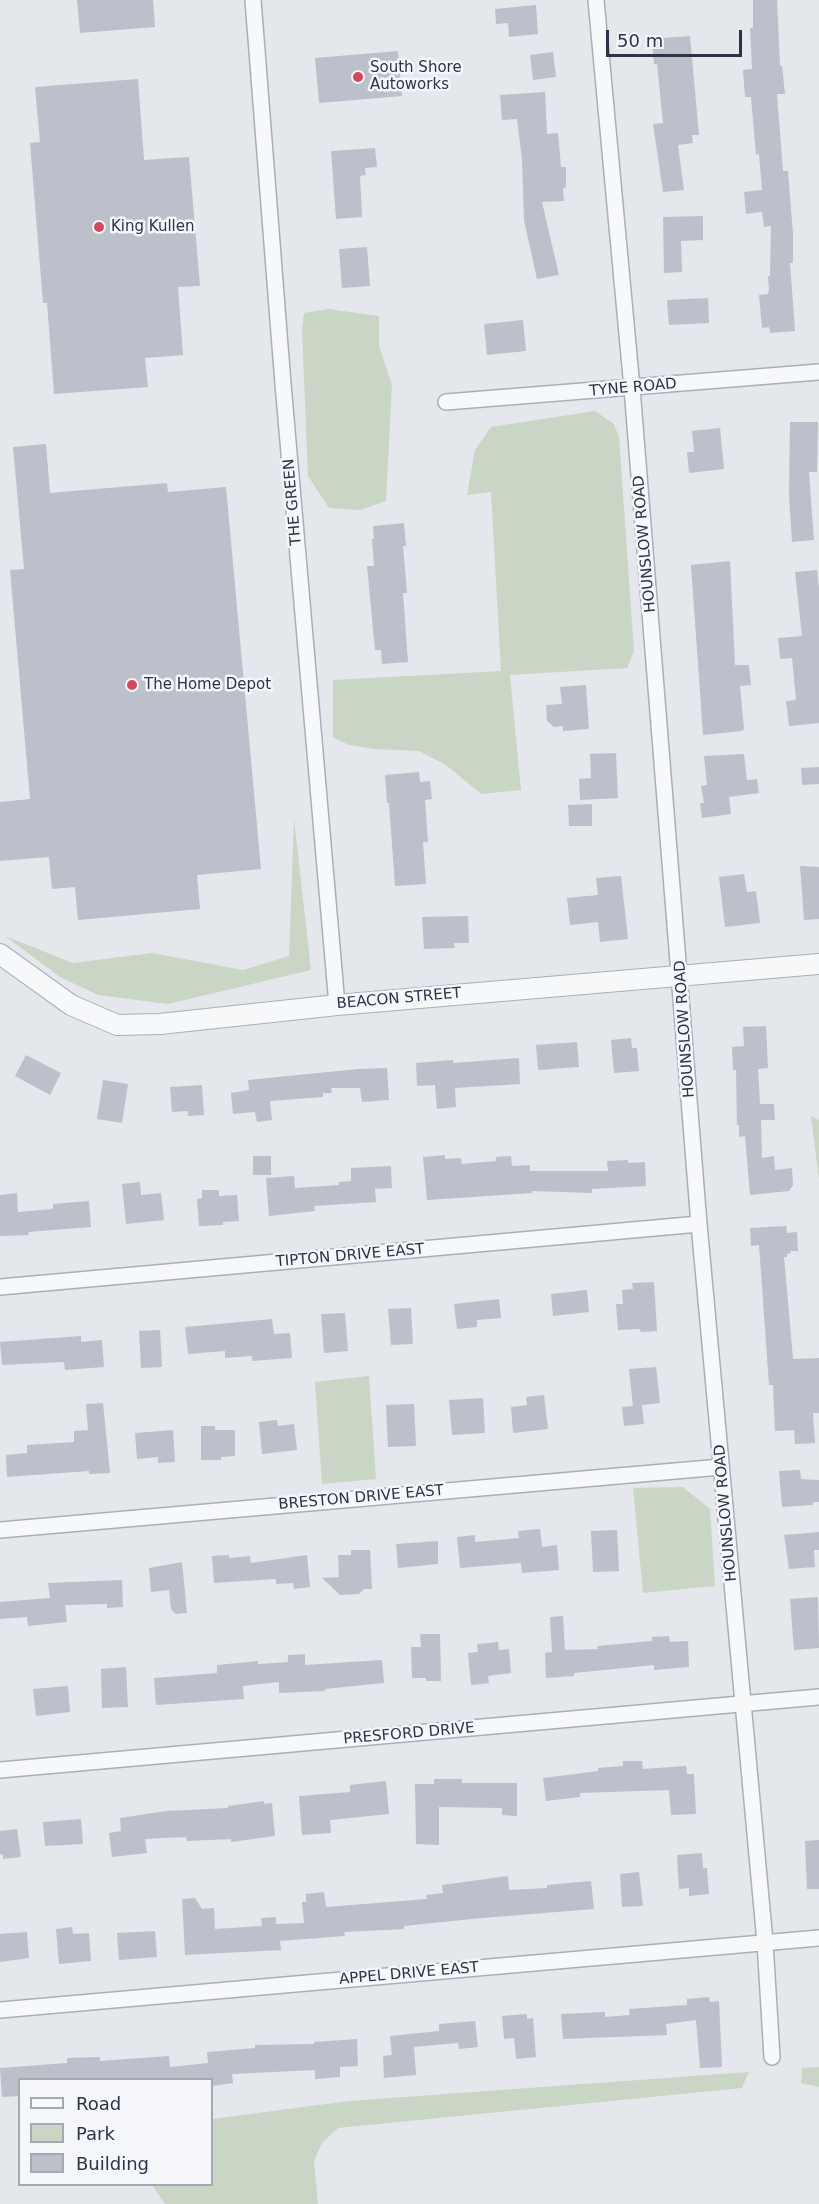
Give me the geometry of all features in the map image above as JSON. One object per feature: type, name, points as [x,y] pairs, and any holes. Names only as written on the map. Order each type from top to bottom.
[{"type":"street","name":"THE GREEN","points":[[252,0],[337,1005]]},
{"type":"street","name":"HOUNSLOW ROAD","points":[[596,0],[632,388],[681,974],[699,1224],[765,1942],[772,2057]]},
{"type":"street","name":"TYNE ROAD","points":[[446,402],[819,372]]},
{"type":"street","name":"BEACON STREET","points":[[0,954],[71,1005],[117,1025],[160,1024],[337,1005],[819,964]]},
{"type":"street","name":"TIPTON DRIVE EAST","points":[[0,1287],[699,1224]]},
{"type":"street","name":"BRESTON DRIVE EAST","points":[[0,1530],[722,1467]]},
{"type":"street","name":"PRESFORD DRIVE","points":[[0,1770],[819,1697]]},
{"type":"street","name":"APPEL DRIVE EAST","points":[[0,2010],[819,1938]]},
{"type":"green space","points":[[328,309],[379,316],[379,346],[392,385],[386,501],[360,510],[329,508],[308,476],[302,329],[304,313]]},
{"type":"green space","points":[[595,411],[614,424],[619,437],[634,651],[627,668],[510,675],[521,790],[481,794],[446,765],[419,751],[349,745],[333,737],[333,680],[501,671],[491,492],[467,495],[475,450],[491,427]]},
{"type":"green space","points":[[294,819],[311,970],[168,1004],[98,995],[60,977],[5,936],[73,963],[152,953],[243,970],[289,956]]},
{"type":"green space","points":[[811,1116],[819,1120],[819,1179]]},
{"type":"green space","points":[[369,1376],[376,1479],[322,1484],[315,1382]]},
{"type":"green space","points":[[683,1487],[710,1509],[715,1586],[643,1593],[633,1488]]},
{"type":"green space","points":[[819,2067],[819,2087],[801,2083],[802,2068]]},
{"type":"green space","points":[[749,2072],[742,2088],[338,2128],[322,2143],[314,2161],[318,2204],[165,2204],[153,2186],[213,2186],[213,2119],[349,2101]]},
{"type":"building","points":[[77,0],[153,0],[155,27],[80,33]]},
{"type":"building","points":[[753,0],[777,0],[780,66],[782,66],[785,94],[777,94],[783,171],[788,171],[793,234],[793,263],[790,263],[795,331],[770,333],[769,327],[762,328],[759,295],[768,294],[769,290],[771,226],[764,227],[762,212],[746,214],[744,192],[762,190],[759,154],[756,155],[751,97],[745,97],[743,70],[752,69],[750,28],[753,28]]},
{"type":"building","points":[[536,5],[538,34],[509,37],[508,23],[496,24],[495,9]]},
{"type":"building","points":[[690,36],[699,135],[692,135],[693,143],[678,145],[684,190],[663,192],[653,124],[663,123],[652,39]]},
{"type":"building","name":"South Shore Autoworks","points":[[398,51],[402,96],[319,103],[315,58]]},
{"type":"building","points":[[553,52],[556,77],[533,80],[530,55]]},
{"type":"building","points":[[138,79],[144,160],[189,157],[200,286],[178,287],[183,355],[145,358],[148,387],[54,394],[47,303],[43,303],[30,143],[40,142],[35,87]]},
{"type":"building","points":[[545,92],[547,134],[558,133],[561,167],[566,167],[566,188],[563,188],[564,201],[542,202],[559,275],[537,279],[524,220],[522,160],[517,119],[502,120],[500,95]]},
{"type":"building","points":[[375,148],[377,167],[365,168],[366,175],[360,176],[362,217],[336,219],[331,151]]},
{"type":"building","points":[[703,216],[703,240],[681,241],[682,272],[664,273],[663,217]]},
{"type":"building","points":[[367,247],[370,286],[342,288],[339,249]]},
{"type":"building","points":[[708,298],[709,323],[669,325],[667,300]]},
{"type":"building","points":[[523,320],[526,351],[487,355],[484,324]]},
{"type":"building","points":[[790,422],[818,422],[817,472],[809,472],[814,540],[792,542],[789,495]]},
{"type":"building","points":[[720,428],[724,469],[689,473],[687,452],[694,452],[692,431]]},
{"type":"building","name":"The Home Depot","points":[[46,444],[50,493],[167,483],[168,492],[226,487],[261,869],[197,875],[200,909],[78,920],[75,887],[52,889],[49,857],[0,861],[0,802],[30,799],[10,570],[24,569],[13,447]]},
{"type":"building","points":[[404,523],[406,546],[403,546],[407,593],[403,593],[408,662],[382,664],[381,650],[375,650],[367,566],[374,566],[373,526]]},
{"type":"building","points":[[730,561],[735,665],[749,665],[751,685],[740,686],[744,729],[703,735],[691,565]]},
{"type":"building","points":[[817,570],[819,723],[789,726],[786,701],[796,700],[792,658],[780,659],[778,638],[802,636],[795,572]]},
{"type":"building","points":[[586,685],[589,729],[563,731],[563,726],[554,727],[547,721],[546,705],[562,704],[560,687]]},
{"type":"building","points":[[616,753],[618,798],[580,800],[579,779],[591,778],[590,754]]},
{"type":"building","points":[[744,754],[747,780],[757,779],[759,793],[729,797],[731,814],[702,818],[700,803],[704,803],[701,786],[707,785],[704,756]]},
{"type":"building","points":[[819,767],[819,784],[802,785],[801,768]]},
{"type":"building","points":[[419,772],[420,782],[430,781],[432,799],[425,800],[428,842],[423,842],[426,884],[395,886],[385,775]]},
{"type":"building","points":[[592,804],[592,826],[569,826],[568,805]]},
{"type":"building","points":[[800,866],[819,867],[819,919],[804,920]]},
{"type":"building","points":[[744,874],[747,892],[756,891],[760,923],[725,927],[719,877]]},
{"type":"building","points":[[621,876],[628,939],[600,942],[598,922],[570,925],[567,898],[598,895],[596,878]]},
{"type":"building","points":[[468,916],[469,943],[454,943],[455,948],[424,949],[422,917]]},
{"type":"building","points":[[766,1026],[768,1068],[758,1069],[760,1104],[774,1104],[775,1120],[761,1120],[762,1158],[774,1156],[775,1170],[792,1168],[793,1185],[789,1191],[750,1195],[745,1136],[739,1137],[739,1125],[737,1125],[736,1070],[733,1070],[732,1047],[744,1046],[743,1027]]},
{"type":"building","points":[[631,1038],[632,1048],[637,1048],[639,1071],[614,1073],[611,1040]]},
{"type":"building","points":[[577,1042],[579,1067],[538,1070],[536,1045]]},
{"type":"building","points":[[26,1055],[61,1073],[50,1095],[15,1076]]},
{"type":"building","points":[[519,1058],[520,1084],[455,1088],[456,1107],[437,1109],[435,1085],[417,1086],[416,1063]]},
{"type":"building","points":[[387,1068],[389,1100],[362,1102],[360,1088],[331,1088],[332,1093],[323,1093],[323,1097],[270,1101],[272,1120],[257,1122],[255,1112],[233,1114],[231,1093],[249,1090],[248,1080]]},
{"type":"building","points":[[103,1080],[128,1084],[122,1123],[97,1119]]},
{"type":"building","points":[[202,1085],[204,1115],[188,1116],[188,1111],[172,1112],[170,1087]]},
{"type":"building","points":[[445,1155],[445,1159],[461,1158],[462,1164],[496,1161],[496,1157],[511,1156],[512,1166],[530,1165],[530,1171],[608,1171],[607,1161],[645,1162],[646,1186],[592,1189],[592,1193],[532,1191],[532,1193],[427,1200],[423,1157]]},
{"type":"building","points":[[253,1156],[271,1156],[271,1175],[253,1175]]},
{"type":"building","points":[[391,1166],[392,1188],[375,1189],[376,1202],[314,1206],[315,1211],[269,1216],[266,1178],[294,1176],[295,1188],[339,1185],[339,1182],[351,1181],[351,1168]]},
{"type":"building","points":[[140,1182],[141,1195],[161,1193],[164,1220],[126,1224],[122,1184]]},
{"type":"building","points":[[202,1190],[219,1190],[219,1196],[237,1195],[239,1221],[223,1222],[223,1225],[199,1226],[197,1199],[202,1198]]},
{"type":"building","points":[[17,1193],[18,1212],[53,1209],[53,1204],[89,1201],[91,1227],[28,1232],[29,1235],[0,1236],[0,1195]]},
{"type":"building","points":[[786,1226],[787,1233],[797,1232],[798,1251],[790,1251],[787,1257],[784,1257],[793,1359],[819,1358],[819,1413],[813,1413],[815,1443],[795,1444],[794,1430],[775,1431],[773,1385],[769,1385],[759,1245],[751,1246],[750,1228]]},
{"type":"building","points":[[654,1282],[657,1331],[618,1330],[616,1304],[623,1304],[622,1290],[633,1289],[632,1283]]},
{"type":"building","points":[[587,1290],[589,1312],[553,1316],[551,1294]]},
{"type":"building","points":[[499,1299],[501,1318],[477,1320],[477,1327],[457,1329],[454,1304]]},
{"type":"building","points":[[411,1308],[413,1344],[391,1345],[388,1309]]},
{"type":"building","points":[[345,1313],[348,1351],[324,1353],[321,1314]]},
{"type":"building","points":[[272,1319],[274,1334],[290,1333],[292,1358],[252,1361],[252,1356],[225,1358],[225,1351],[188,1354],[185,1327]]},
{"type":"building","points":[[160,1330],[162,1367],[141,1368],[139,1331]]},
{"type":"building","points":[[81,1336],[81,1342],[102,1340],[104,1367],[65,1370],[64,1362],[2,1365],[0,1342]]},
{"type":"building","points":[[656,1367],[660,1403],[633,1406],[629,1369]]},
{"type":"building","points":[[544,1395],[548,1429],[513,1433],[511,1407],[527,1405],[526,1397]]},
{"type":"building","points":[[483,1398],[485,1433],[452,1435],[449,1400]]},
{"type":"building","points":[[103,1403],[110,1473],[89,1474],[89,1471],[7,1477],[6,1455],[27,1453],[27,1445],[74,1442],[74,1431],[88,1430],[86,1404]]},
{"type":"building","points":[[414,1404],[416,1446],[388,1447],[386,1405]]},
{"type":"building","points":[[642,1405],[644,1424],[624,1426],[622,1407]]},
{"type":"building","points":[[277,1420],[278,1426],[294,1424],[297,1450],[262,1454],[259,1422]]},
{"type":"building","points":[[201,1426],[215,1426],[215,1430],[235,1430],[235,1456],[221,1457],[221,1460],[201,1460]]},
{"type":"building","points":[[173,1430],[175,1462],[158,1463],[158,1457],[137,1459],[135,1433]]},
{"type":"building","points":[[800,1470],[801,1479],[819,1480],[819,1502],[813,1502],[813,1505],[782,1507],[779,1471]]},
{"type":"building","points":[[540,1529],[542,1547],[557,1545],[559,1570],[522,1573],[521,1563],[460,1568],[457,1537],[475,1535],[475,1542],[519,1538],[518,1531]]},
{"type":"building","points":[[617,1530],[619,1571],[593,1572],[591,1531]]},
{"type":"building","points":[[819,1532],[819,1550],[814,1550],[815,1567],[789,1569],[784,1535]]},
{"type":"building","points":[[438,1541],[438,1564],[398,1568],[396,1544]]},
{"type":"building","points":[[351,1550],[370,1550],[372,1589],[364,1589],[359,1594],[340,1595],[322,1578],[339,1577],[338,1555],[351,1555]]},
{"type":"building","points":[[229,1555],[229,1558],[250,1556],[251,1563],[307,1555],[310,1587],[294,1589],[293,1583],[276,1584],[276,1579],[214,1583],[212,1556]]},
{"type":"building","points":[[182,1562],[187,1613],[176,1614],[171,1609],[169,1590],[151,1592],[149,1568]]},
{"type":"building","points":[[122,1580],[123,1607],[107,1608],[107,1604],[65,1605],[67,1622],[28,1626],[27,1617],[0,1619],[0,1602],[50,1598],[48,1583]]},
{"type":"building","points":[[818,1597],[819,1648],[794,1650],[790,1599]]},
{"type":"building","points":[[563,1616],[565,1650],[598,1649],[597,1646],[652,1641],[652,1637],[669,1636],[670,1642],[688,1641],[689,1667],[654,1670],[654,1665],[546,1678],[545,1653],[552,1652],[550,1617]]},
{"type":"building","points":[[420,1634],[440,1634],[441,1681],[412,1678],[411,1647],[421,1647]]},
{"type":"building","points":[[498,1642],[499,1650],[509,1649],[511,1673],[488,1676],[489,1683],[471,1685],[468,1653],[478,1652],[477,1644]]},
{"type":"building","points":[[305,1654],[305,1665],[382,1660],[384,1683],[325,1689],[325,1691],[279,1693],[279,1682],[243,1686],[244,1699],[156,1705],[154,1678],[217,1673],[217,1665],[258,1661],[258,1664],[288,1662],[288,1655]]},
{"type":"building","points":[[126,1667],[128,1707],[102,1708],[101,1669]]},
{"type":"building","points":[[68,1686],[70,1712],[36,1716],[33,1689]]},
{"type":"building","points":[[623,1761],[642,1761],[643,1769],[686,1766],[687,1774],[694,1774],[696,1814],[671,1815],[669,1790],[580,1793],[580,1797],[546,1801],[543,1778],[623,1766]]},
{"type":"building","points":[[434,1779],[462,1779],[462,1783],[517,1783],[517,1816],[502,1815],[502,1808],[439,1807],[439,1845],[416,1844],[415,1784],[434,1784]]},
{"type":"building","points":[[386,1781],[389,1814],[330,1820],[331,1833],[302,1835],[299,1796],[350,1792],[350,1785]]},
{"type":"building","points":[[264,1801],[264,1804],[272,1803],[275,1836],[231,1842],[231,1839],[187,1841],[186,1837],[145,1839],[147,1853],[112,1857],[109,1833],[121,1831],[120,1818],[166,1811],[228,1808],[228,1806]]},
{"type":"building","points":[[81,1819],[83,1844],[45,1846],[43,1822]]},
{"type":"building","points":[[17,1829],[21,1857],[3,1859],[3,1854],[0,1855],[0,1831]]},
{"type":"building","points":[[819,1840],[819,1889],[807,1889],[805,1841]]},
{"type":"building","points":[[702,1853],[703,1868],[707,1868],[709,1894],[689,1896],[689,1888],[679,1889],[677,1855]]},
{"type":"building","points":[[639,1872],[643,1906],[622,1907],[620,1874]]},
{"type":"building","points":[[508,1876],[509,1890],[547,1888],[547,1885],[591,1881],[594,1909],[404,1926],[404,1929],[344,1932],[345,1936],[280,1941],[281,1950],[185,1955],[182,1899],[195,1898],[202,1909],[214,1908],[215,1929],[262,1926],[261,1918],[276,1917],[276,1924],[304,1923],[302,1902],[306,1902],[306,1894],[324,1892],[326,1907],[427,1899],[426,1895],[443,1893],[442,1885]]},
{"type":"building","points":[[72,1927],[73,1934],[89,1933],[91,1961],[59,1964],[56,1929]]},
{"type":"building","points":[[155,1931],[157,1957],[119,1960],[117,1933]]},
{"type":"building","points":[[27,1932],[29,1958],[0,1962],[0,1934]]},
{"type":"building","points":[[709,1997],[710,2002],[719,2001],[722,2067],[700,2068],[696,2020],[666,2024],[667,2035],[563,2039],[561,2014],[605,2012],[605,2017],[630,2015],[629,2009],[687,2005],[687,1999]]},
{"type":"building","points":[[527,2014],[527,2019],[533,2018],[536,2057],[516,2059],[514,2038],[504,2039],[502,2016]]},
{"type":"building","points":[[475,2021],[478,2047],[459,2049],[458,2043],[414,2047],[416,2075],[384,2078],[383,2056],[392,2055],[390,2036],[439,2031],[439,2024]]},
{"type":"building","points":[[357,2039],[358,2066],[340,2067],[340,2077],[315,2079],[315,2070],[232,2074],[233,2083],[213,2086],[213,2078],[18,2078],[18,2096],[2,2097],[0,2068],[67,2063],[67,2058],[100,2057],[100,2061],[169,2056],[170,2067],[208,2063],[207,2052],[255,2048],[255,2045],[314,2044],[314,2042]]},
{"type":"place","name":"South Shore Autoworks","points":[[358,77]]},
{"type":"place","name":"King Kullen","points":[[99,227]]},
{"type":"place","name":"The Home Depot","points":[[132,685]]}]
